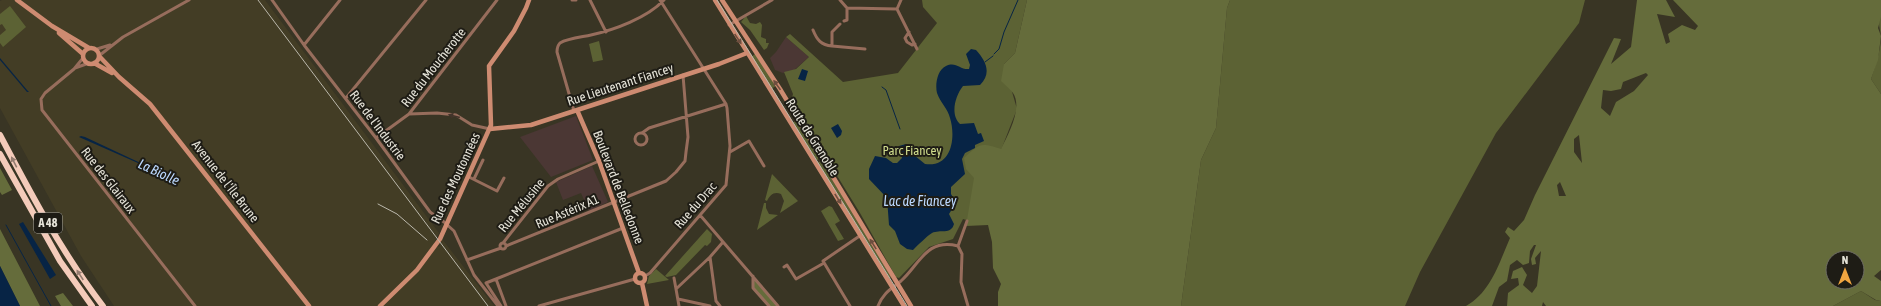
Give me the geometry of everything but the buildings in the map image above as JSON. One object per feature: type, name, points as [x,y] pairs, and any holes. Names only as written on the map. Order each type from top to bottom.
[{"type":"highway","name":"A 48","points":[[0,135],[61,246],[83,280],[103,306]]},
{"type":"highway","name":"A 48","points":[[0,154],[60,261],[92,306]]},
{"type":"street","points":[[17,0],[52,26],[88,48],[96,49],[113,43],[189,0]]},
{"type":"street","name":"Rue de l'Industrie","points":[[272,0],[304,45],[346,98],[430,212],[446,224],[456,235],[474,275],[498,306]]},
{"type":"street","points":[[304,45],[340,0]]},
{"type":"street","points":[[346,98],[426,0]]},
{"type":"street","name":"Rue du Moucherotte","points":[[376,138],[409,114],[497,0]]},
{"type":"street","name":"Rue des Moutonnées","points":[[380,306],[417,270],[433,250],[471,178],[490,129],[489,66],[514,30],[529,0]]},
{"type":"street","points":[[590,0],[606,32]]},
{"type":"street","name":"Route de Grenoble","points":[[715,0],[729,25],[904,306]]},
{"type":"street","name":"Route de Grenoble","points":[[722,0],[791,107],[897,284],[912,306]]},
{"type":"street","points":[[729,25],[772,0]]},
{"type":"street","points":[[840,0],[847,8],[847,20],[844,21]]},
{"type":"street","points":[[896,9],[901,0]]},
{"type":"street","points":[[575,110],[557,52],[558,46],[568,40],[606,32],[630,22],[662,1]]},
{"type":"street","name":"Rue du Drac","points":[[645,276],[650,273],[726,185],[730,152],[726,104],[662,1]]},
{"type":"street","points":[[847,8],[896,9]]},
{"type":"street","points":[[896,9],[917,48]]},
{"type":"street","points":[[832,46],[832,32],[834,28],[840,24]]},
{"type":"street","points":[[52,26],[89,63],[94,63],[113,43]]},
{"type":"street","points":[[813,30],[816,38],[823,45],[865,49]]},
{"type":"street","points":[[909,32],[905,38],[907,42],[912,45],[914,44]]},
{"type":"street","points":[[83,56],[88,48]]},
{"type":"street","points":[[96,49],[100,56]]},
{"type":"street","name":"Rue Lieutenant Fiancey","points":[[490,129],[531,125],[705,69],[755,51]]},
{"type":"street","name":"Rue des Glairaux","points":[[83,56],[74,69],[44,93],[41,101],[42,110],[195,306]]},
{"type":"street","name":"Avenue de l'Île Brune","points":[[100,56],[119,77],[150,104],[309,306]]},
{"type":"street","name":"Rue des Glairaux","points":[[74,69],[89,63]]},
{"type":"street","name":"Avenue de l'Île Brune","points":[[94,63],[119,77]]},
{"type":"street","name":"Rue Astérix A1","points":[[501,248],[504,249],[506,246],[666,181],[676,172],[685,161],[688,137],[685,117],[683,75]]},
{"type":"street","points":[[642,134],[646,136],[646,142],[644,145],[639,145],[636,143],[635,137],[637,134],[642,134],[649,128],[726,104]]},
{"type":"street","name":"Boulevard de Belledonne","points":[[575,110],[599,161],[639,273]]},
{"type":"street","points":[[409,114],[437,113],[456,115],[472,125],[490,129]]},
{"type":"street","points":[[730,152],[749,141],[764,166]]},
{"type":"street","points":[[484,160],[471,178],[497,191],[504,178]]},
{"type":"street","name":"Rue Mélusine","points":[[501,248],[501,245],[548,186],[558,179],[599,161]]},
{"type":"street","points":[[700,215],[778,306]]},
{"type":"street","points":[[967,221],[958,246],[962,254],[961,282],[968,306]]},
{"type":"street","points":[[501,306],[486,283],[623,228]]},
{"type":"street","points":[[784,267],[787,265],[796,279],[824,263],[823,261],[861,235]]},
{"type":"street","points":[[676,289],[723,242]]},
{"type":"street","points":[[878,306],[885,293],[897,284],[916,262],[932,247],[947,243],[958,246]]},
{"type":"street","points":[[467,260],[501,248]]},
{"type":"street","points":[[710,256],[716,300],[719,306]]},
{"type":"street","points":[[824,263],[850,306]]},
{"type":"street","points":[[539,306],[635,279],[639,273],[645,276],[642,283],[648,306]]},
{"type":"street","points":[[753,276],[753,288],[769,306]]},
{"type":"street","points":[[674,278],[679,306]]},
{"type":"street","points":[[496,279],[506,306]]},
{"type":"street","points":[[635,279],[639,283],[642,283]]},
{"type":"street","points":[[678,299],[710,306]]},
{"type":"shaded area","points":[[265,0],[439,233],[434,243],[439,247],[442,239],[494,306],[114,306],[81,256],[0,108],[0,1]]},
{"type":"shaded area","points":[[786,37],[809,57],[794,70],[783,73],[775,70],[770,58]]},
{"type":"shaded area","points":[[576,116],[593,160],[551,177],[520,137]]},
{"type":"shaded area","points":[[592,166],[608,202],[589,211],[581,193],[563,200],[556,182]]},
{"type":"green space","name":"Parc Fiancey","points":[[922,0],[1027,0],[1015,53],[1004,64],[1017,109],[973,222],[963,219],[953,239],[929,247],[899,278],[896,277],[860,213],[791,101],[793,94],[784,72],[796,69],[809,57],[786,37],[790,34],[843,82],[898,73],[937,23],[923,7]]},
{"type":"green space","points":[[1027,0],[1230,0],[1227,8],[1216,128],[1201,160],[1181,306],[998,306],[998,292],[1001,284],[993,268],[992,242],[988,225],[966,226],[974,178],[966,169],[964,158],[977,147],[984,145],[1001,149],[1011,129],[1015,114],[1016,99],[1009,88],[1001,81],[1004,64],[1015,53]]},
{"type":"green space","points":[[1230,0],[1585,0],[1579,23],[1496,133],[1420,272],[1405,306],[1181,306],[1201,160],[1216,128],[1227,8]]},
{"type":"green space","points":[[1637,0],[1666,0],[1675,17],[1657,14],[1666,44],[1670,42],[1668,34],[1682,25],[1695,30],[1698,26],[1673,0],[1881,0],[1881,17],[1878,28],[1881,36],[1878,60],[1871,79],[1881,94],[1881,270],[1874,276],[1881,281],[1881,301],[1876,300],[1861,291],[1833,306],[1546,306],[1543,302],[1542,306],[1507,306],[1508,293],[1519,285],[1518,278],[1511,279],[1513,271],[1522,267],[1527,275],[1523,285],[1532,293],[1537,286],[1541,251],[1535,258],[1536,264],[1532,265],[1531,259],[1536,245],[1534,245],[1530,251],[1529,263],[1523,265],[1517,260],[1510,265],[1507,281],[1499,287],[1492,306],[1466,306],[1475,300],[1488,285],[1498,267],[1510,238],[1505,232],[1508,227],[1514,231],[1524,220],[1535,195],[1614,38],[1621,39],[1611,64],[1631,47]],"holes":[[[1646,73],[1648,75],[1634,91],[1616,102],[1610,116],[1601,108],[1603,90],[1611,91],[1621,89],[1623,82]],[[1579,135],[1582,163],[1574,152],[1574,139]],[[1560,182],[1566,196],[1559,196],[1557,185]]]},
{"type":"green space","points":[[10,6],[26,27],[3,47],[0,43],[0,35],[6,30],[2,24],[0,25],[0,14]]},
{"type":"green space","points":[[746,16],[750,23],[756,24],[760,22],[762,25],[761,37],[766,39],[766,43],[769,43],[767,48],[764,50],[750,30],[741,22]]},
{"type":"green space","points":[[1881,17],[1881,36],[1879,25]]},
{"type":"green space","points":[[599,41],[603,60],[593,62],[589,44]]},
{"type":"green space","points":[[1881,41],[1881,94],[1871,79]]},
{"type":"green space","points":[[755,54],[776,86],[771,89],[751,57]]},
{"type":"green space","points":[[797,120],[820,158],[816,161],[792,123]]},
{"type":"green space","points":[[821,161],[891,277],[888,280],[817,163]]},
{"type":"green space","points":[[0,168],[12,190],[2,195],[0,192]]},
{"type":"green space","points":[[772,174],[798,201],[780,213],[784,201],[781,194],[774,193],[767,201],[765,200]]},
{"type":"green space","points":[[764,203],[766,203],[766,208],[769,214],[778,215],[757,230]]},
{"type":"green space","points":[[829,206],[832,207],[840,221],[835,224],[844,239],[838,241],[821,211]]},
{"type":"green space","points":[[0,229],[40,306],[20,306],[0,266]]},
{"type":"green space","points":[[707,229],[712,234],[711,242],[707,246],[705,245],[676,275],[665,276]]},
{"type":"green space","points":[[656,269],[669,280],[647,284],[649,276]]},
{"type":"green space","points":[[753,276],[778,306],[769,306],[753,288]]},
{"type":"green space","points":[[1861,291],[1875,300],[1881,301],[1881,306],[1833,306]]},
{"type":"green space","points":[[63,293],[73,306],[61,306],[55,296]]},
{"type":"water","name":"Lac de Fiancey","points":[[971,49],[976,50],[983,58],[987,72],[986,76],[980,85],[963,86],[956,100],[954,111],[960,124],[974,123],[978,134],[981,133],[984,141],[975,145],[975,148],[965,153],[962,159],[965,174],[951,187],[951,194],[956,203],[949,214],[954,224],[953,227],[948,231],[932,233],[913,250],[907,249],[900,244],[895,231],[889,225],[887,198],[869,179],[869,169],[875,156],[886,158],[893,163],[897,163],[902,158],[899,146],[906,144],[914,155],[925,164],[934,164],[941,161],[946,156],[950,150],[952,142],[952,126],[949,115],[937,93],[937,78],[943,68],[949,65],[953,64],[969,69],[970,65],[966,54]]},
{"type":"water","points":[[0,58],[29,92],[27,92],[0,60]]},
{"type":"water","points":[[802,69],[808,71],[805,81],[798,79]]},
{"type":"water","points":[[838,124],[842,131],[841,135],[837,138],[831,128]]},
{"type":"water","name":"La Biolle","points":[[79,137],[85,137],[181,182]]},
{"type":"water","points":[[23,222],[56,275],[50,279],[19,224]]},
{"type":"water","points":[[0,266],[20,306],[0,306]]},
{"type":"waterway","points":[[994,54],[999,49],[1004,32],[1018,0]]},
{"type":"waterway","points":[[985,62],[993,56]]},
{"type":"waterway","points":[[882,87],[886,90],[900,129]]},
{"type":"waterway","points":[[6,225],[51,306]]},
{"type":"tram line","points":[[717,0],[907,306]]},
{"type":"railway","points":[[258,0],[488,306]]},
{"type":"railway","points":[[378,204],[397,214],[427,240]]}]
